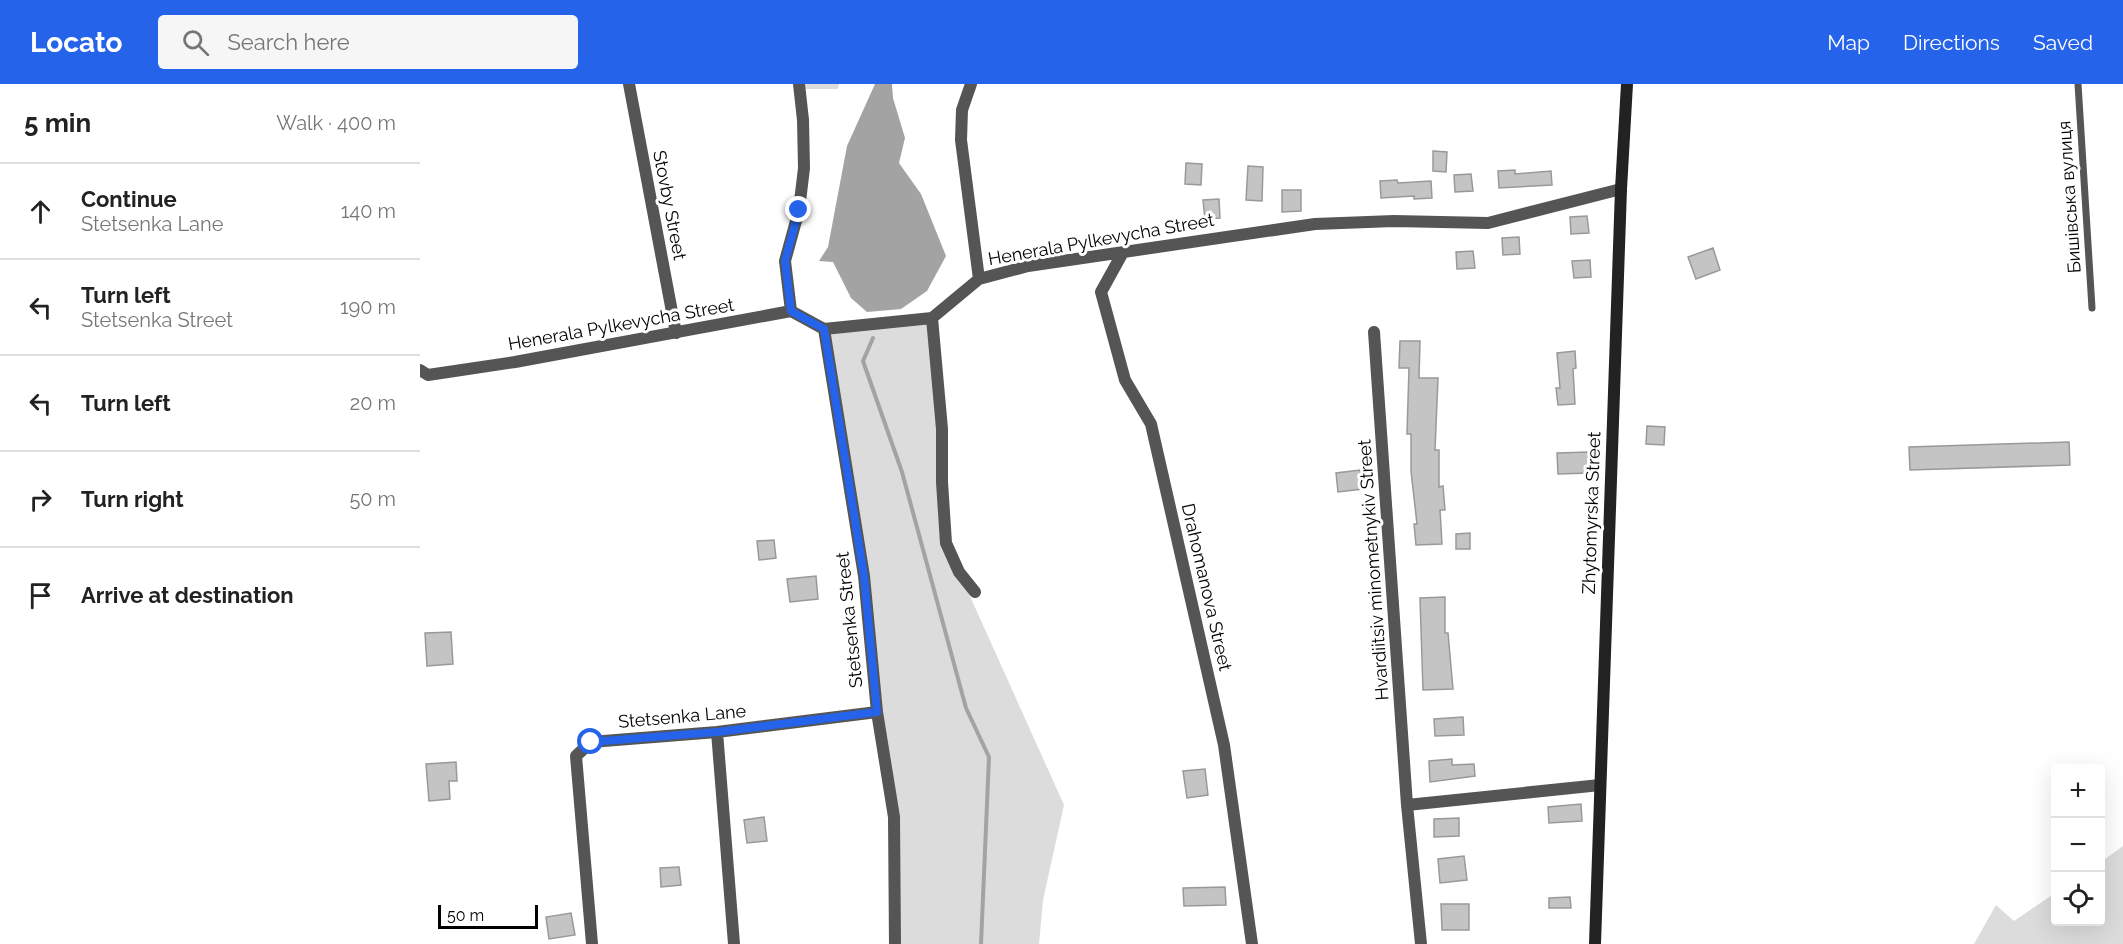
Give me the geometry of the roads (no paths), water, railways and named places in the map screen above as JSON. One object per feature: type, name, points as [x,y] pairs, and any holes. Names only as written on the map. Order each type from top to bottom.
[{"type":"main road","name":"Zhytomyrska Street","points":[[1595,944],[1621,189],[1627,84]]},
{"type":"street","name":"Stovby Street","points":[[629,84],[676,333]]},
{"type":"street","points":[[799,84],[803,120],[804,168],[799,210],[785,261],[791,311],[824,329],[932,318],[942,429],[942,482],[946,543],[959,572],[975,592]]},
{"type":"street","points":[[971,84],[962,110],[961,140],[980,279]]},
{"type":"street","name":"Henerala Pylkevycha Street","points":[[932,318],[980,279],[1028,266],[1315,224],[1394,221],[1488,224],[1621,189]]},
{"type":"street","name":"Drahomanova Street","points":[[1122,254],[1101,292],[1125,380],[1151,424],[1224,745],[1252,944]]},
{"type":"street","name":"Henerala Pylkevycha Street","points":[[422,374],[676,333],[791,311]]},
{"type":"street","name":"Stetsenka Street","points":[[824,329],[864,576],[877,712],[894,817],[895,944]]},
{"type":"street","name":"Hvardiitsiv minometnykiv Street","points":[[1374,332],[1407,805],[1421,944]]},
{"type":"street","name":"Stetsenka Lane","points":[[592,944],[576,756],[591,742],[717,732],[877,712]]},
{"type":"street","points":[[717,732],[734,944]]},
{"type":"street","points":[[1407,805],[1600,785]]},
{"type":"lane","name":"Бишівська вулиця","points":[[2078,84],[2092,308]]},
{"type":"waterway","points":[[873,338],[863,361],[902,472],[966,708],[989,757],[981,944]]}]
